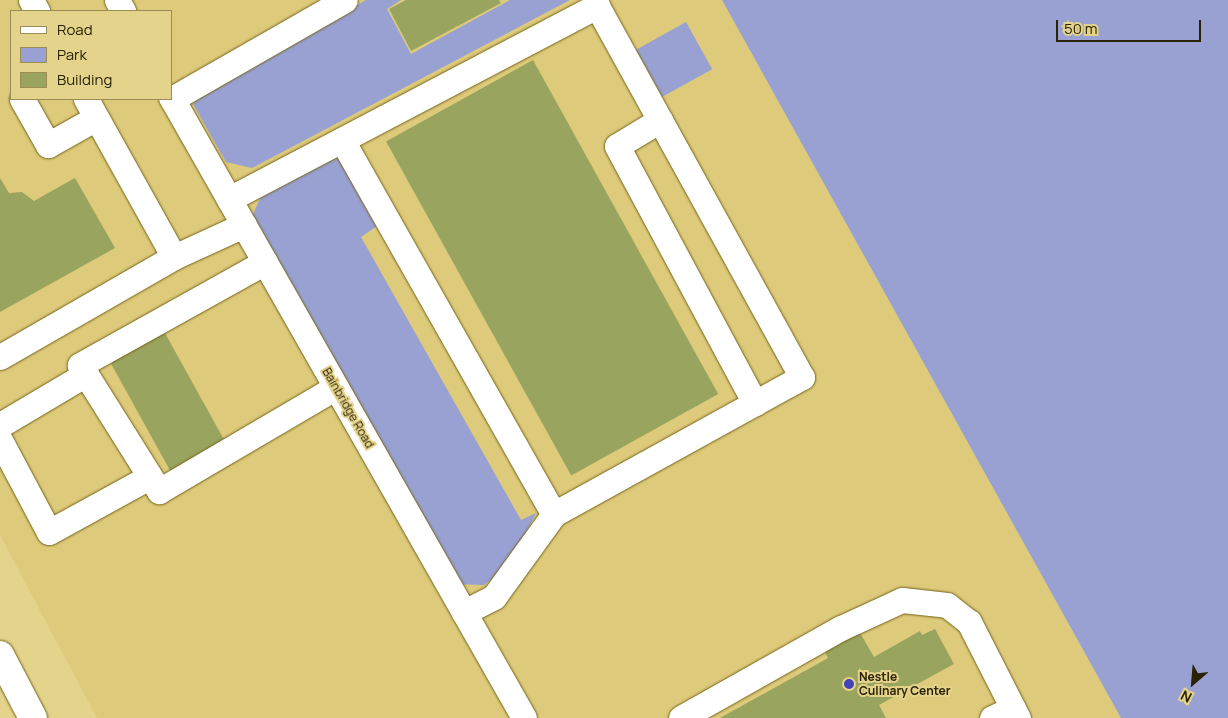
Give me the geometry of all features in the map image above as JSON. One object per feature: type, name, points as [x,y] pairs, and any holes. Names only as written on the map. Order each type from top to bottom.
[{"type":"highway","points":[[0,655],[33,718]]},
{"type":"street","points":[[172,98],[345,0]]},
{"type":"street","points":[[229,199],[597,6],[802,377],[554,514],[494,597],[464,612]]},
{"type":"street","name":"Bainbridge Road","points":[[172,98],[524,718]]},
{"type":"street","points":[[23,100],[48,144],[91,108],[174,257]]},
{"type":"street","points":[[660,120],[617,146],[755,403]]},
{"type":"street","points":[[342,140],[554,514]]},
{"type":"street","points":[[0,356],[174,257],[244,225]]},
{"type":"street","points":[[265,262],[80,365],[159,491],[336,387]]},
{"type":"street","points":[[0,425],[86,374]]},
{"type":"street","points":[[0,440],[49,532],[150,477]]},
{"type":"street","points":[[681,718],[841,628],[902,600],[947,605],[970,622],[1008,714]]},
{"type":"shaded area","points":[[0,0],[739,0],[1122,718],[97,718],[0,535]]},
{"type":"green space","points":[[366,0],[401,0],[387,9],[411,54],[510,0],[570,0],[252,168],[226,162],[193,104],[203,89]]},
{"type":"green space","points":[[722,0],[1228,0],[1228,718],[1121,718]]},
{"type":"green space","points":[[686,22],[712,69],[662,97],[636,50]]},
{"type":"green space","points":[[325,156],[344,161],[377,226],[361,237],[521,520],[536,513],[509,566],[484,585],[447,584],[246,229],[266,186]]},
{"type":"building","points":[[406,0],[499,0],[501,3],[411,51],[389,9]]},
{"type":"building","points":[[533,60],[718,394],[571,476],[386,141]]},
{"type":"building","points":[[0,178],[9,193],[22,192],[34,201],[75,178],[115,248],[0,312]]},
{"type":"building","points":[[161,326],[226,444],[172,474],[107,356]]},
{"type":"building","name":"Nestle Culinary Center","points":[[935,629],[954,664],[879,705],[886,718],[720,718],[828,658],[823,649],[859,631],[874,657],[920,631],[922,635]]},
{"type":"place","name":"Nestle Culinary Center","points":[[849,684]]}]
